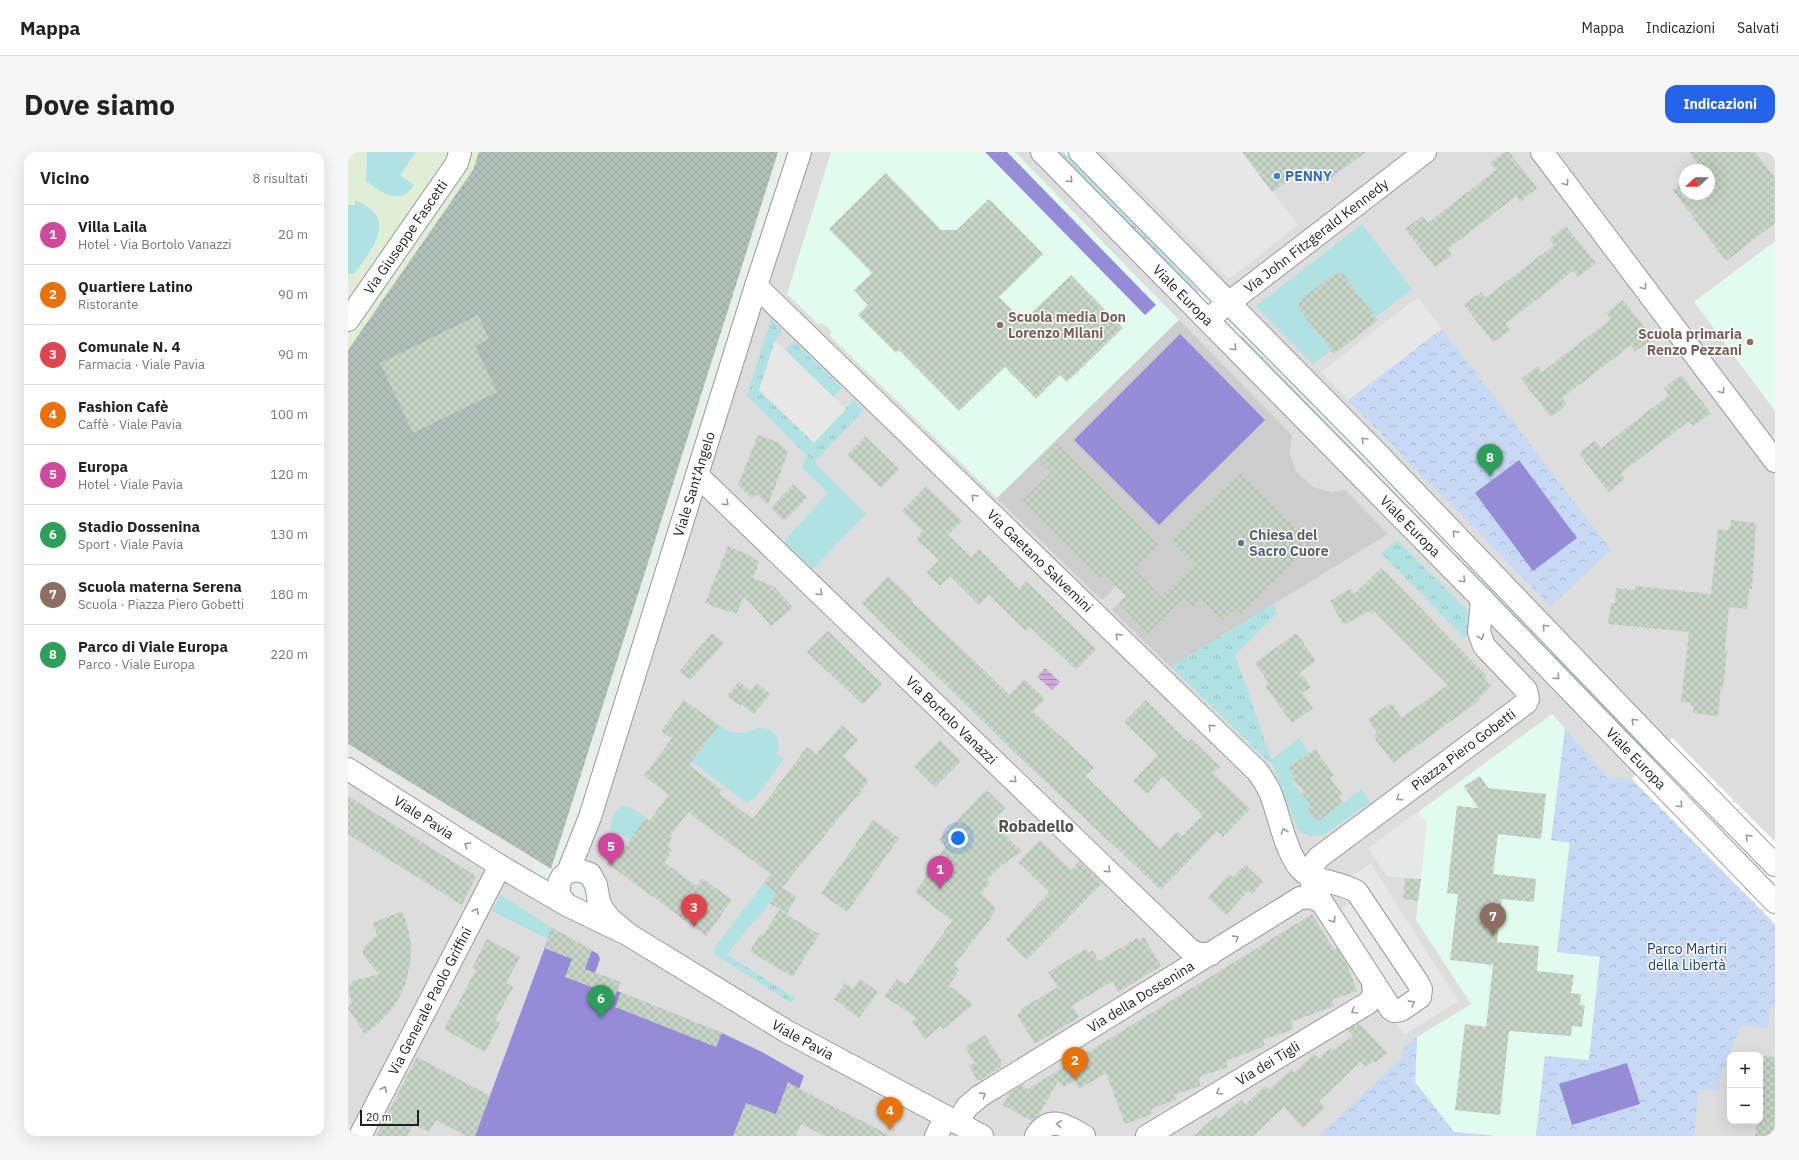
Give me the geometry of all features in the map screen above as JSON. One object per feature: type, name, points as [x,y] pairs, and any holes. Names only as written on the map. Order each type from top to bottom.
[{"type":"street","name":"Via Giuseppe Fascetti","points":[[348,320],[457,163],[460,152]]},
{"type":"street","name":"Viale Sant'Angelo","points":[[590,817],[698,476],[756,286],[800,152]]},
{"type":"street","name":"Viale Europa","points":[[1042,152],[1482,599],[1775,902]]},
{"type":"street","name":"Viale Europa","points":[[1080,152],[1437,514],[1661,749],[1775,865]]},
{"type":"street","name":"Via John Fitzgerald Kennedy","points":[[1207,320],[1425,152]]},
{"type":"street","points":[[1542,152],[1775,461]]},
{"type":"street","name":"Via Gaetano Salvemini","points":[[756,286],[1257,771],[1270,792],[1305,864]]},
{"type":"street","name":"Via Bortolo Vanazzi","points":[[698,476],[1190,950],[1199,954],[1211,954]]},
{"type":"street","name":"Piazza Piero Gobetti","points":[[1305,864],[1526,703],[1528,699],[1526,690],[1484,646],[1479,632],[1482,599]]},
{"type":"street","name":"Viale Pavia","points":[[348,769],[532,885]]},
{"type":"street","points":[[590,817],[558,889],[559,895],[570,906],[585,907],[590,903],[593,883]]},
{"type":"street","points":[[590,817],[585,854],[599,902],[610,919],[629,935]]},
{"type":"street","points":[[1305,864],[1357,892],[1418,982],[1421,988],[1420,997],[1401,1010],[1394,1011],[1391,1009],[1321,902],[1314,890],[1305,864]]},
{"type":"street","points":[[1292,904],[1301,887],[1305,864]]},
{"type":"street","name":"Via Generale Paolo Griffini","points":[[360,1136],[500,866]]},
{"type":"street","points":[[532,885],[548,886],[564,876],[578,870],[593,883]]},
{"type":"street","points":[[532,885],[556,900],[629,935]]},
{"type":"street","name":"Via della Dossenina","points":[[946,1125],[976,1099],[1292,904],[1306,897],[1311,897],[1321,902]]},
{"type":"street","name":"Viale Pavia","points":[[629,935],[786,1031],[946,1125],[982,1136]]},
{"type":"street","name":"Via dei Tigli","points":[[1147,1136],[1368,1003],[1374,995],[1373,982]]},
{"type":"street","points":[[1036,1136],[1043,1128],[1054,1123],[1066,1125],[1084,1136]]},
{"type":"shaded area","points":[[348,152],[479,152],[473,170],[348,350]]},
{"type":"shaded area","points":[[479,152],[778,152],[551,869],[348,744],[348,350],[473,170]]},
{"type":"shaded area","points":[[803,152],[1040,152],[1775,906],[1775,1136],[987,1136],[631,934],[588,868],[587,851]]},
{"type":"shaded area","name":"Scuola media Don Lorenzo Milani","points":[[831,152],[1015,152],[1179,320],[997,498],[830,336],[831,331],[827,327],[822,323],[818,324],[787,294]]},
{"type":"shaded area","points":[[985,152],[1007,152],[1156,305],[1145,315]]},
{"type":"shaded area","points":[[1084,152],[1537,152],[1775,468],[1775,862]]},
{"type":"shaded area","points":[[1103,152],[1242,152],[1298,225],[1229,279]]},
{"type":"shaded area","points":[[1547,152],[1775,152],[1775,454]]},
{"type":"shaded area","name":"Scuola primaria Renzo Pezzani","points":[[1775,241],[1775,411],[1694,302]]},
{"type":"shaded area","points":[[1418,297],[1442,329],[1348,400],[1321,372]]},
{"type":"shaded area","points":[[1179,320],[1292,435],[1290,454],[1296,471],[1313,487],[1332,492],[1345,490],[1388,534],[1171,667],[1112,610],[1126,596],[1116,586],[1102,600],[997,498]]},
{"type":"shaded area","points":[[1180,334],[1265,420],[1159,525],[1074,440]]},
{"type":"shaded area","points":[[775,340],[846,409],[814,443],[759,390]]},
{"type":"shaded area","points":[[1519,460],[1577,538],[1533,571],[1475,493]]},
{"type":"shaded area","points":[[1045,668],[1060,682],[1052,690],[1037,677]]},
{"type":"shaded area","points":[[1552,714],[1581,746],[1557,952],[1600,956],[1589,1061],[1545,1056],[1536,1136],[1497,1136],[1454,1132],[1415,1082],[1417,1037],[1471,1004],[1416,920],[1418,901],[1403,899],[1405,878],[1387,876],[1369,848]]},
{"type":"shaded area","points":[[348,744],[535,859],[534,875],[348,761]]},
{"type":"shaded area","points":[[348,775],[976,1136],[348,1136]]},
{"type":"shaded area","points":[[1418,811],[1427,822],[1421,879],[1387,876],[1369,848]]},
{"type":"shaded area","points":[[1371,864],[1458,1001],[1404,1035],[1329,918],[1353,901],[1353,875]]},
{"type":"shaded area","points":[[552,928],[598,954],[600,959],[595,973],[620,982],[617,991],[722,1033],[762,1052],[804,1076],[781,1136],[475,1136]]},
{"type":"shaded area","points":[[1627,1063],[1640,1104],[1572,1125],[1559,1084]]},
{"type":"green space","points":[[367,152],[416,152],[400,175],[414,185],[409,192],[397,196],[390,195],[384,193],[366,181]]},
{"type":"green space","points":[[1052,152],[1063,152],[1199,291],[1193,296]]},
{"type":"green space","points":[[355,200],[374,212],[378,220],[379,228],[378,236],[369,253],[354,274],[348,274],[348,205],[355,205]]},
{"type":"green space","points":[[1362,224],[1412,289],[1376,317],[1343,274],[1335,273],[1299,301],[1298,308],[1331,351],[1313,364],[1256,306]]},
{"type":"green space","points":[[771,319],[783,331],[773,343],[813,443],[854,400],[864,409],[814,463],[747,396]]},
{"type":"green space","points":[[1442,329],[1611,550],[1551,606],[1348,400]]},
{"type":"green space","points":[[1242,336],[1775,881],[1775,890],[1237,341]]},
{"type":"green space","points":[[793,341],[842,388],[833,397],[785,350]]},
{"type":"green space","points":[[807,455],[866,514],[813,569],[784,541],[828,493],[802,468]]},
{"type":"green space","points":[[1397,540],[1467,610],[1467,636],[1464,638],[1381,553]]},
{"type":"green space","points":[[1273,604],[1277,613],[1235,655],[1274,767],[1171,667]]},
{"type":"green space","points":[[719,725],[731,732],[736,733],[762,728],[772,731],[777,736],[779,748],[776,754],[784,759],[755,798],[748,802],[744,801],[692,762]]},
{"type":"green space","name":"Parco Martiri della Libertà","points":[[1565,728],[1608,778],[1632,779],[1775,924],[1775,1008],[1770,1008],[1768,1028],[1741,1025],[1730,1052],[1727,1052],[1727,1060],[1721,1075],[1719,1091],[1699,1089],[1694,1136],[1536,1136],[1545,1056],[1589,1060],[1600,957],[1557,952],[1570,843],[1551,840]]},
{"type":"green space","points":[[1299,738],[1309,753],[1288,768],[1295,777],[1291,780],[1311,807],[1317,822],[1361,790],[1370,802],[1325,834],[1321,835],[1309,836],[1302,833],[1296,827],[1271,760]]},
{"type":"green space","points":[[623,805],[630,807],[646,818],[630,840],[620,833],[614,842],[611,833],[612,822],[616,811]]},
{"type":"green space","points":[[764,883],[777,894],[727,954],[715,947]]},
{"type":"green space","points":[[501,895],[552,928],[548,939],[492,911]]},
{"type":"green space","points":[[715,947],[795,998],[791,1003],[714,954]]},
{"type":"green space","points":[[1417,1037],[1415,1082],[1454,1132],[1497,1136],[1319,1136],[1402,1057],[1404,1047]]},
{"type":"pier","points":[[1672,738],[1775,842],[1775,924],[1632,779]]},
{"type":"building","name":"PENNY","points":[[1242,152],[1366,152],[1321,185],[1307,166],[1272,192]]},
{"type":"building","points":[[1505,152],[1509,152],[1537,188],[1520,202],[1516,196],[1448,249],[1452,255],[1435,267],[1405,229],[1422,216],[1428,223],[1496,170],[1490,163]]},
{"type":"building","points":[[1689,152],[1755,152],[1775,178],[1775,223],[1726,261],[1680,200],[1715,200],[1715,164],[1697,164]]},
{"type":"building","points":[[886,173],[941,230],[957,230],[989,199],[1043,254],[999,297],[1023,321],[1071,275],[1123,328],[1067,382],[1060,375],[1036,399],[1005,367],[959,411],[899,350],[896,353],[858,315],[868,305],[854,290],[872,273],[829,229]]},
{"type":"building","points":[[1679,186],[1679,198],[1673,190]]},
{"type":"building","points":[[1566,226],[1596,263],[1578,277],[1573,271],[1505,324],[1510,330],[1493,342],[1464,305],[1481,292],[1485,298],[1554,245],[1549,239]]},
{"type":"building","points":[[1335,273],[1343,274],[1378,320],[1334,354],[1298,308],[1299,301]]},
{"type":"building","points":[[1623,300],[1653,338],[1635,352],[1631,345],[1562,398],[1567,404],[1551,417],[1521,379],[1538,366],[1542,372],[1611,319],[1606,313]]},
{"type":"building","points":[[478,315],[489,339],[475,346],[497,392],[413,433],[380,363]]},
{"type":"building","points":[[1681,375],[1711,413],[1693,426],[1689,421],[1621,473],[1625,479],[1608,492],[1579,453],[1595,441],[1601,448],[1669,395],[1664,388]]},
{"type":"building","points":[[758,435],[778,442],[788,452],[768,505],[757,494],[752,499],[738,485]]},
{"type":"building","points":[[865,436],[899,469],[881,488],[847,455]]},
{"type":"building","points":[[1057,443],[1159,545],[1135,570],[1161,597],[1194,565],[1171,541],[1241,472],[1312,544],[1241,614],[1236,608],[1222,621],[1201,599],[1193,607],[1184,598],[1148,633],[1119,603],[1126,596],[1104,574],[1100,579],[1022,501],[1052,472],[1040,460]]},
{"type":"building","points":[[793,484],[807,498],[784,521],[771,508]]},
{"type":"building","points":[[926,486],[962,521],[948,535],[971,557],[979,549],[1019,589],[1026,581],[1096,649],[1076,670],[1030,627],[1026,631],[989,595],[979,605],[950,576],[940,586],[927,573],[939,560],[916,539],[923,531],[902,511]]},
{"type":"building","points":[[1731,520],[1756,523],[1752,589],[1749,589],[1747,609],[1729,607],[1725,650],[1727,650],[1718,716],[1693,713],[1693,706],[1691,703],[1681,702],[1689,632],[1608,624],[1611,603],[1615,603],[1616,588],[1635,590],[1635,586],[1711,594],[1718,529],[1728,530]]},
{"type":"building","points":[[728,546],[751,556],[759,562],[753,578],[775,587],[793,608],[771,626],[744,596],[737,613],[726,611],[705,603]]},
{"type":"building","points":[[1381,568],[1487,676],[1484,679],[1491,686],[1478,699],[1480,700],[1393,763],[1373,736],[1377,733],[1368,719],[1392,703],[1401,718],[1448,685],[1374,611],[1372,614],[1369,611],[1344,625],[1330,601],[1350,589],[1354,594]]},
{"type":"building","points":[[888,576],[913,600],[912,602],[1010,695],[1024,679],[1045,699],[1033,711],[1094,767],[1086,776],[1160,849],[1177,831],[1182,836],[1203,815],[1163,776],[1147,794],[1133,781],[1158,755],[1124,722],[1146,700],[1188,742],[1191,739],[1220,767],[1213,773],[1250,809],[1223,837],[1217,831],[1161,890],[1013,751],[862,603]]},
{"type":"building","points":[[828,631],[882,684],[863,705],[807,652]]},
{"type":"building","points":[[712,633],[724,643],[690,680],[679,671]]},
{"type":"building","points":[[1296,633],[1316,661],[1300,672],[1311,687],[1302,693],[1313,708],[1292,723],[1265,686],[1269,683],[1255,663]]},
{"type":"building","points":[[739,681],[750,691],[757,683],[770,694],[754,714],[727,696]]},
{"type":"building","points":[[684,700],[719,725],[689,765],[722,790],[719,794],[753,819],[807,747],[816,754],[842,725],[858,740],[843,756],[869,781],[777,894],[764,883],[771,874],[688,812],[670,836],[672,838],[667,846],[672,850],[664,862],[696,886],[702,878],[732,900],[706,936],[611,866],[646,818],[649,821],[669,795],[644,776],[672,738],[661,731]]},
{"type":"building","points":[[940,740],[961,761],[935,787],[914,766]]},
{"type":"building","points":[[1315,749],[1334,775],[1330,778],[1342,794],[1338,797],[1343,803],[1317,822],[1308,810],[1311,807],[1302,794],[1304,791],[1292,779],[1295,777],[1288,768]]},
{"type":"building","points":[[1480,776],[1488,788],[1546,794],[1541,839],[1498,834],[1493,874],[1536,879],[1534,902],[1502,899],[1497,942],[1539,946],[1537,971],[1574,975],[1571,993],[1581,994],[1580,1005],[1585,1005],[1582,1027],[1572,1026],[1571,1036],[1509,1031],[1500,1115],[1455,1110],[1465,1024],[1486,1027],[1493,965],[1450,960],[1458,894],[1447,893],[1457,806],[1478,808],[1464,786]]},
{"type":"building","points":[[986,790],[1005,808],[992,822],[1022,851],[1002,865],[987,880],[990,883],[981,893],[996,908],[988,922],[954,965],[959,970],[949,986],[973,1005],[943,1029],[941,1026],[925,1039],[912,1022],[917,1018],[884,996],[897,979],[906,985],[952,921],[915,892],[926,877],[924,876],[946,846],[939,839]]},
{"type":"building","points":[[348,796],[476,876],[462,905],[348,834]]},
{"type":"building","points":[[873,820],[899,838],[847,912],[821,893]]},
{"type":"building","points":[[1040,840],[1071,870],[1079,861],[1102,883],[1027,960],[1006,939],[1049,892],[1018,862]]},
{"type":"building","points":[[1245,865],[1263,882],[1252,894],[1248,891],[1226,915],[1208,897],[1229,874],[1233,877]]},
{"type":"building","points":[[1405,878],[1421,879],[1418,901],[1403,899]]},
{"type":"building","points":[[782,887],[796,897],[787,914],[769,903]]},
{"type":"building","points":[[779,910],[819,934],[793,977],[750,951],[760,934],[763,936]]},
{"type":"building","points":[[402,911],[408,928],[411,945],[407,979],[400,996],[391,1010],[379,1023],[365,1034],[348,1008],[352,1003],[348,990],[349,986],[353,981],[379,974],[363,955],[363,948],[377,935],[373,923]]},
{"type":"building","points":[[1312,914],[1334,950],[1337,948],[1346,962],[1357,991],[1332,1000],[1334,1006],[1291,1022],[1294,1029],[1263,1040],[1265,1046],[1226,1061],[1228,1067],[1199,1077],[1200,1086],[1174,1095],[1176,1100],[1151,1109],[1152,1114],[1125,1124],[1106,1073],[1079,1089],[1075,1080],[1064,1087],[1058,1081],[1038,1116],[1032,1121],[1003,1105],[1010,1092],[1021,1085],[1028,1089]]},
{"type":"building","points":[[552,928],[592,950],[585,969],[620,982],[615,996],[565,977],[572,959],[544,948]]},
{"type":"building","points":[[1144,937],[1161,966],[1118,992],[1112,981],[1072,1006],[1079,1017],[1035,1044],[1017,1015],[1022,1011],[1021,1009],[1058,987],[1048,972],[1086,949],[1088,953],[1092,950],[1099,961],[1137,938],[1139,940]]},
{"type":"building","points":[[487,939],[520,957],[506,983],[513,987],[495,1020],[500,1023],[485,1052],[444,1029],[476,970],[472,968]]},
{"type":"building","points":[[860,979],[878,992],[859,1018],[834,999],[845,983],[853,989]]},
{"type":"building","points":[[621,992],[722,1033],[716,1047],[615,1007]]},
{"type":"building","points":[[1359,1023],[1387,1053],[1375,1063],[1373,1061],[1366,1067],[1361,1061],[1319,1101],[1325,1108],[1303,1128],[1284,1107],[1253,1136],[1194,1136],[1216,1116],[1219,1119],[1241,1100],[1245,1105],[1265,1086],[1269,1090],[1291,1070],[1294,1073],[1314,1054],[1319,1059],[1330,1048],[1333,1050],[1353,1036],[1348,1030]]},
{"type":"building","points":[[985,1035],[1001,1060],[1001,1067],[978,1081],[969,1066],[975,1063],[965,1047]]},
{"type":"building","points":[[1764,1056],[1775,1057],[1775,1136],[1755,1136],[1757,1124],[1763,1124]]},
{"type":"building","points":[[417,1057],[490,1096],[475,1136],[466,1136],[436,1120],[429,1132],[413,1124],[407,1136],[376,1136]]},
{"type":"building","points":[[788,1082],[891,1136],[825,1136],[801,1124],[796,1136],[733,1136],[746,1103],[776,1114]]},
{"type":"place","name":"PENNY","points":[[1277,176]]},
{"type":"place","name":"Scuola media Don Lorenzo Milani","points":[[1000,325]]},
{"type":"place","name":"Scuola primaria Renzo Pezzani","points":[[1750,342]]},
{"type":"place","name":"Parco di Viale Europa","points":[[1490,477]]},
{"type":"place","name":"Chiesa del Sacro Cuore","points":[[1241,543]]},
{"type":"place","name":"Europa","points":[[611,866]]},
{"type":"place","name":"Villa Laila","points":[[940,889]]},
{"type":"place","name":"Comunale N. 4","points":[[694,927]]},
{"type":"place","name":"Scuola materna Serena","points":[[1493,936]]},
{"type":"place","name":"Stadio Dossenina","points":[[601,1018]]},
{"type":"place","name":"Quartiere Latino","points":[[1075,1080]]},
{"type":"place","name":"Fashion Cafè","points":[[890,1130]]},
{"type":"district","name":"Robadello","points":[[1036,826]]}]
